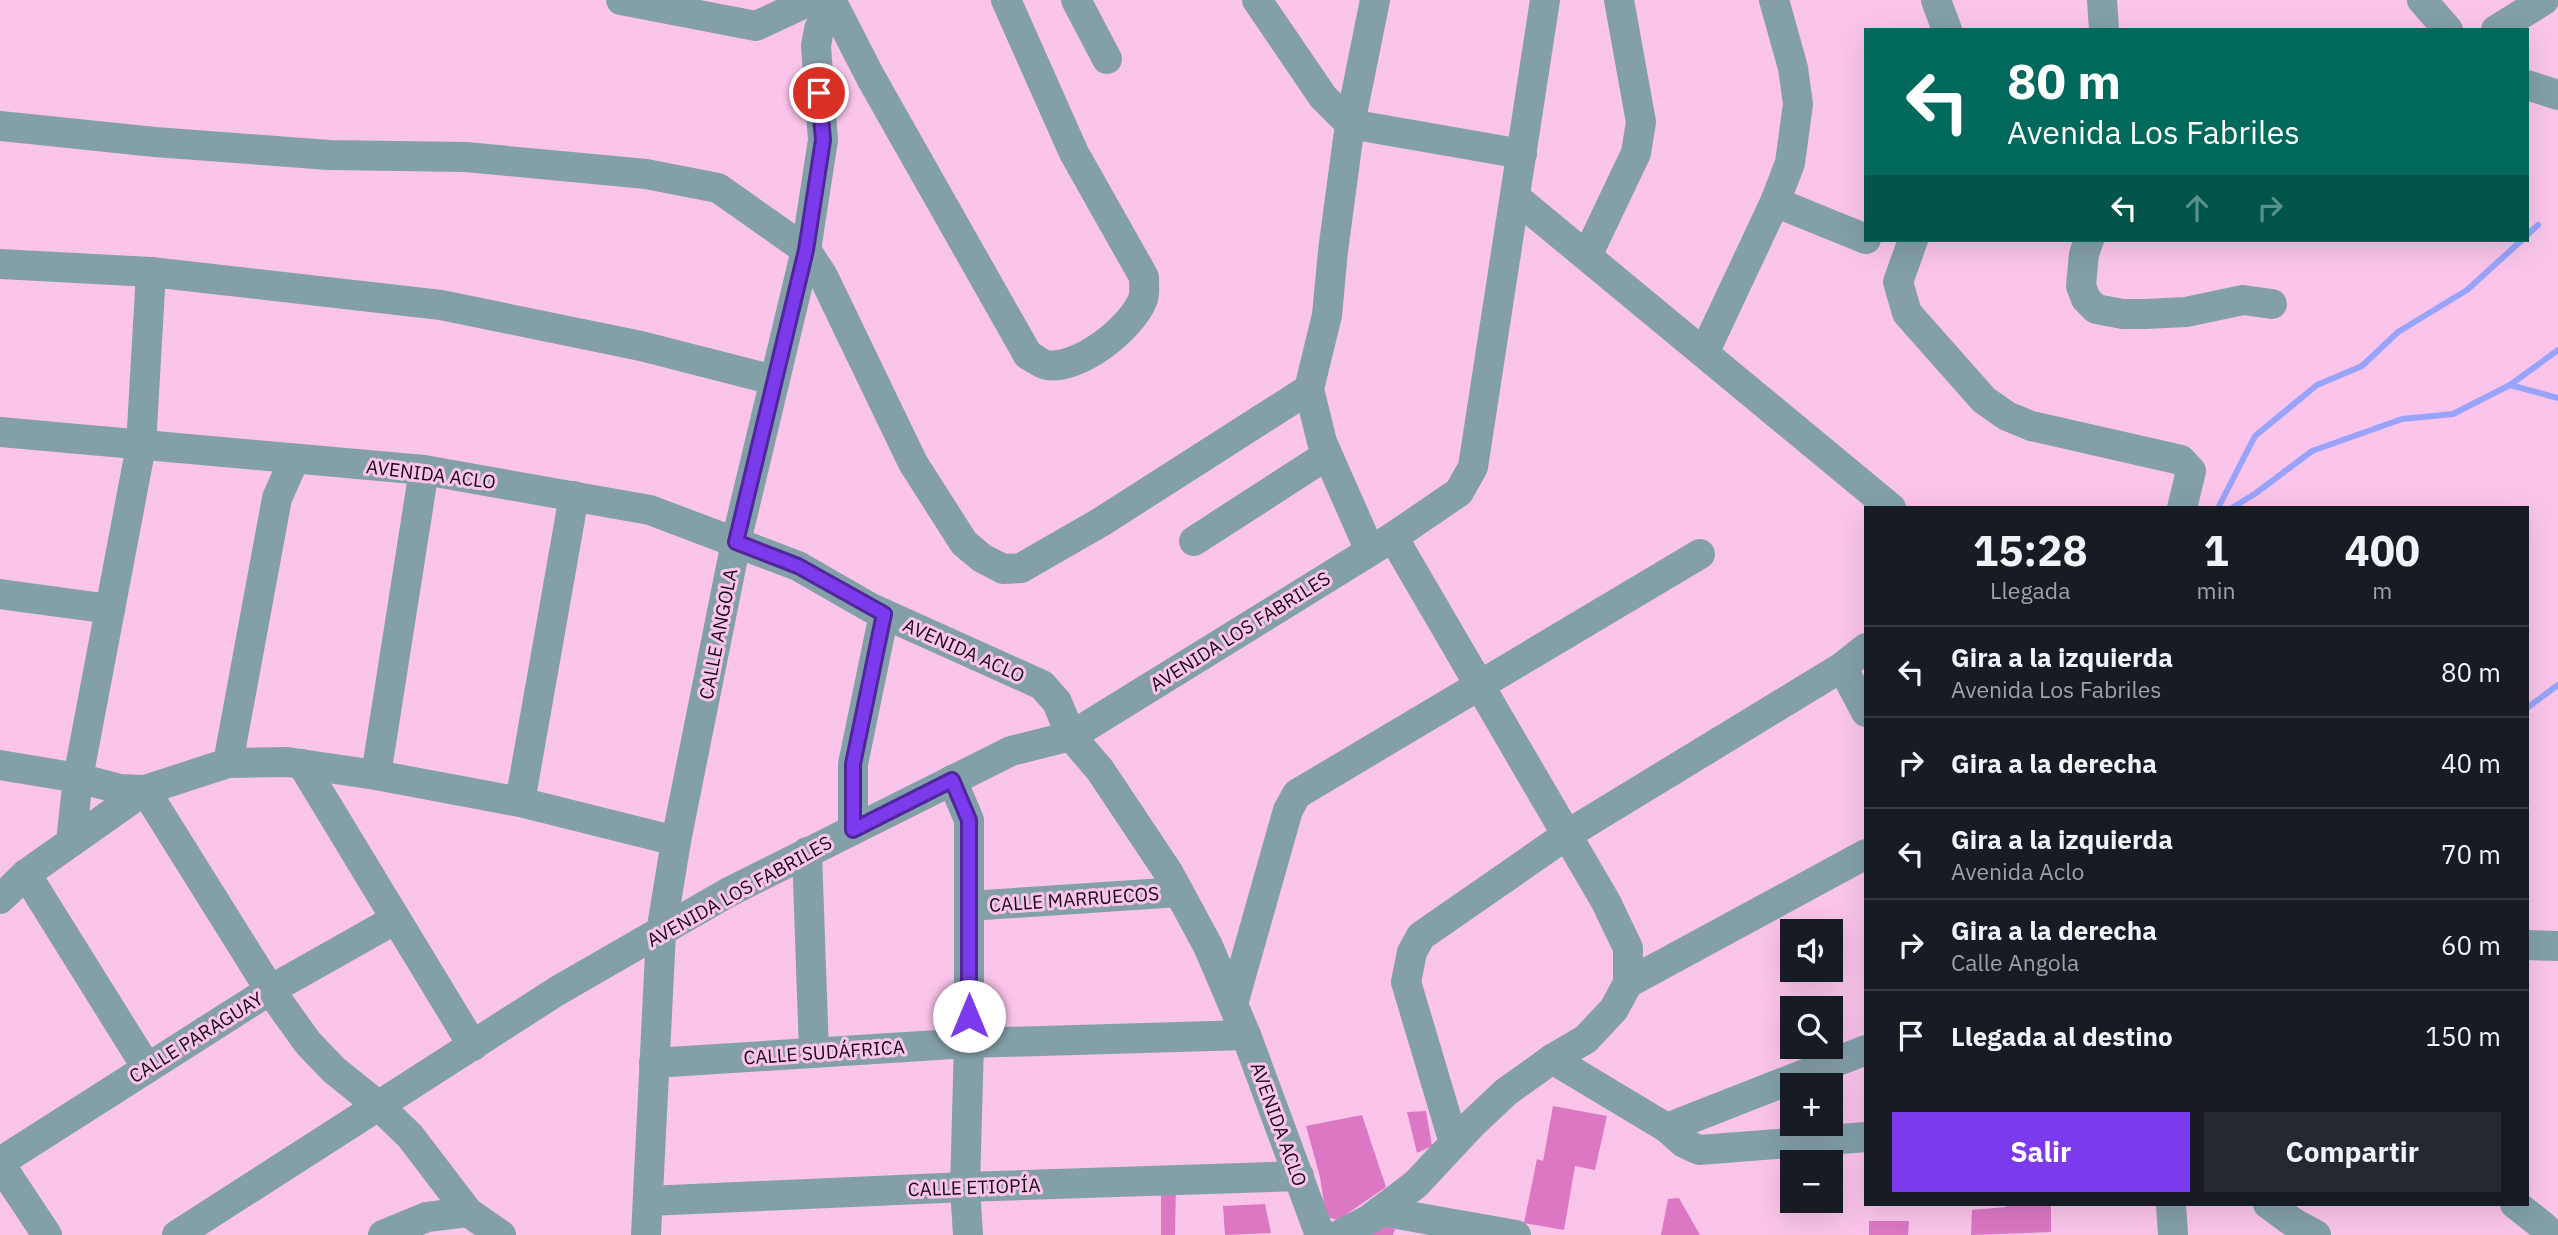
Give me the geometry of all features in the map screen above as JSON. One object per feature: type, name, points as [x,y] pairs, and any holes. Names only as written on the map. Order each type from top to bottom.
[{"type":"street","points":[[621,0],[756,26],[824,1],[871,78],[1028,355],[1046,365],[1067,364],[1100,346],[1128,326],[1143,298],[1144,277],[1074,153],[1006,0]]},
{"type":"street","points":[[1076,0],[1107,59]]},
{"type":"street","points":[[1257,0],[1323,97],[1350,124],[1522,154]]},
{"type":"street","points":[[1375,0],[1350,124],[1327,315],[1309,389],[1322,442],[1327,455],[1381,544],[1480,685],[1568,834],[1634,958],[1660,965]]},
{"type":"street","points":[[1545,0],[1516,197],[1889,506]]},
{"type":"street","points":[[1587,256],[1636,153],[1641,122],[1619,0]]},
{"type":"street","points":[[1704,353],[1775,202],[1790,163],[1798,104],[1793,68],[1773,0]]},
{"type":"street","points":[[1936,0],[1946,28]]},
{"type":"street","points":[[2102,0],[2104,28]]},
{"type":"street","points":[[2422,0],[2446,28]]},
{"type":"street","points":[[2499,28],[2544,0]]},
{"type":"street","name":"CALLE ANGOLA","points":[[646,1235],[661,933],[676,841],[736,542],[806,250],[823,140],[816,46],[824,1]]},
{"type":"street","points":[[2529,86],[2558,95]]},
{"type":"street","points":[[0,126],[329,156],[466,157],[646,174],[718,188],[806,250],[823,275],[913,463],[964,543],[982,558],[1003,569],[1021,568],[1101,522],[1309,389]]},
{"type":"street","name":"AVENIDA LOS FABRILES","points":[[177,1235],[209,1225],[380,1107],[557,991],[729,892],[952,780],[1011,751],[1071,736],[1381,544],[1459,492],[1474,467],[1516,197]]},
{"type":"street","points":[[1775,202],[1864,238]]},
{"type":"street","points":[[1881,242],[1909,248],[1898,282],[1907,313],[1984,400],[2007,416],[2031,426],[2181,460],[2191,471],[2182,506]]},
{"type":"street","points":[[2088,242],[2084,254],[2081,286],[2086,299],[2096,309],[2123,314],[2145,314],[2186,312],[2243,300],[2272,304]]},
{"type":"street","points":[[0,264],[151,272],[441,305],[641,346],[774,380]]},
{"type":"street","points":[[71,842],[78,778],[141,446],[151,272]]},
{"type":"street","name":"AVENIDA ACLO","points":[[0,432],[424,470],[650,510],[798,566],[884,614],[1042,685],[1057,702],[1071,736],[1100,770],[1168,872],[1208,946],[1246,1035],[1320,1235]]},
{"type":"street","points":[[1195,541],[1327,455]]},
{"type":"street","points":[[228,763],[277,498],[294,460]]},
{"type":"street","points":[[376,775],[424,470]]},
{"type":"street","points":[[520,802],[574,496]]},
{"type":"street","points":[[1233,1004],[1288,810],[1297,794],[1700,554]]},
{"type":"street","points":[[0,594],[110,609]]},
{"type":"street","points":[[853,830],[853,764],[884,614]]},
{"type":"street","points":[[1454,1143],[1406,982],[1412,952],[1421,936],[1568,834],[1842,667],[1864,650]]},
{"type":"street","points":[[1842,667],[1864,708]]},
{"type":"street","points":[[0,899],[26,874],[145,790],[228,763],[287,762],[376,775],[520,802],[676,841]]},
{"type":"street","points":[[302,764],[473,1046]]},
{"type":"street","points":[[0,765],[78,778],[120,789],[145,790]]},
{"type":"street","points":[[952,780],[969,820],[969,1043],[965,1187],[968,1235]]},
{"type":"street","points":[[145,790],[270,990],[308,1043],[334,1070],[380,1107],[410,1136],[468,1212],[501,1235]]},
{"type":"street","points":[[807,852],[814,1053]]},
{"type":"street","points":[[1628,983],[1864,855]]},
{"type":"street","points":[[26,874],[147,1068]]},
{"type":"street","name":"CALLE MARRUECOS","points":[[969,906],[1179,892]]},
{"type":"street","name":"CALLE PARAGUAY","points":[[0,1163],[270,990],[396,919]]},
{"type":"street","points":[[2529,945],[2558,946]]},
{"type":"street","points":[[1339,1235],[1380,1211],[1416,1184],[1506,1092],[1552,1059],[1586,1039],[1614,1009],[1628,983],[1628,948]]},
{"type":"street","name":"CALLE SUDÁFRICA","points":[[654,1063],[969,1043],[1246,1035]]},
{"type":"street","points":[[1667,1128],[1864,1051]]},
{"type":"street","points":[[1552,1059],[1699,1150],[1864,1137]]},
{"type":"street","points":[[0,1163],[47,1235]]},
{"type":"street","name":"CALLE ETIOPÍA","points":[[648,1201],[1299,1176]]},
{"type":"street","points":[[2171,1206],[2173,1235]]},
{"type":"street","points":[[2271,1206],[2316,1235]]},
{"type":"street","points":[[2518,1206],[2535,1218],[2551,1235]]},
{"type":"street","points":[[1380,1211],[1516,1235]]},
{"type":"street","points":[[383,1235],[427,1217],[468,1212]]},
{"type":"building","points":[[1553,1106],[1607,1116],[1595,1170],[1575,1166],[1564,1230],[1524,1223],[1537,1159],[1543,1161]]},
{"type":"building","points":[[1426,1111],[1432,1146],[1417,1153],[1407,1112]]},
{"type":"building","points":[[1362,1115],[1386,1187],[1338,1220],[1326,1217],[1320,1177],[1306,1126]]},
{"type":"building","points":[[1161,1184],[1176,1184],[1175,1235],[1161,1235]]},
{"type":"building","points":[[1679,1198],[1700,1235],[1661,1235],[1668,1199]]},
{"type":"building","points":[[1265,1204],[1271,1233],[1225,1235],[1223,1206]]},
{"type":"building","points":[[2051,1206],[2051,1232],[1971,1235],[1972,1210]]},
{"type":"building","points":[[1869,1221],[1909,1221],[1908,1235],[1869,1235]]},
{"type":"building","points":[[1377,1225],[1395,1229],[1393,1235],[1365,1235]]},
{"type":"waterway","points":[[2529,233],[2538,225]]},
{"type":"waterway","points":[[2219,506],[2255,436],[2317,385],[2362,366],[2398,332],[2467,290],[2520,242]]},
{"type":"waterway","points":[[2235,506],[2312,451],[2402,419],[2453,414],[2510,385],[2558,350]]},
{"type":"waterway","points":[[2510,385],[2558,398]]},
{"type":"waterway","points":[[2529,707],[2558,685]]},
{"type":"route","points":[[819,93],[823,140],[806,250],[736,542],[798,566],[884,614],[853,764],[853,830],[952,780],[969,820],[969,1016]]}]
